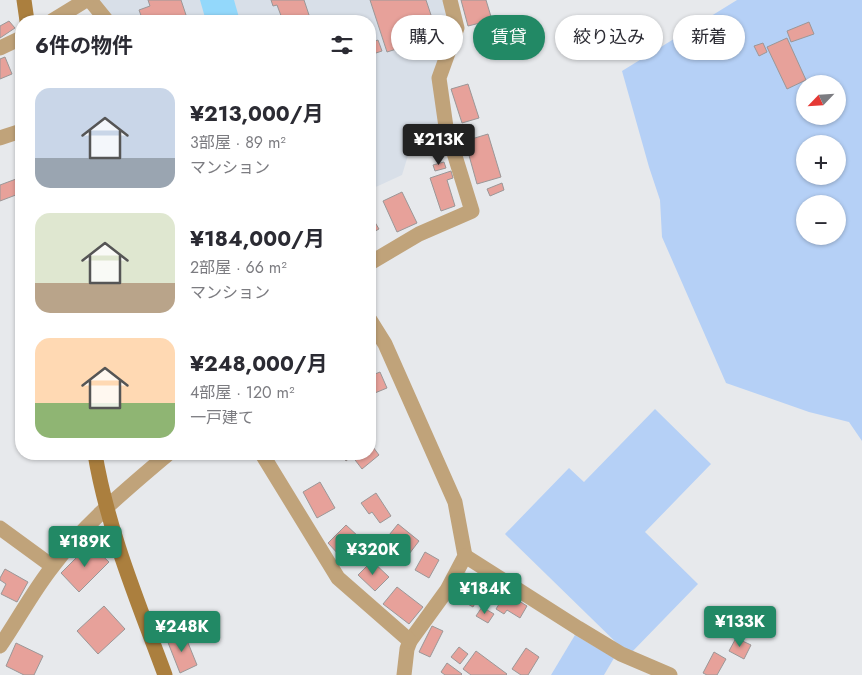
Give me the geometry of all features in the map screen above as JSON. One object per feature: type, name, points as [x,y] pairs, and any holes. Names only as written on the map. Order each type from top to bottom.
[{"type":"street","points":[[24,0],[26,15]]},
{"type":"street","points":[[62,15],[86,0]]},
{"type":"street","points":[[90,0],[102,15]]},
{"type":"street","points":[[376,259],[419,234],[472,211],[446,126],[438,78],[457,28],[450,0]]},
{"type":"street","points":[[0,48],[15,41]]},
{"type":"street","points":[[0,138],[15,134]]},
{"type":"street","points":[[376,330],[385,344],[455,502],[465,556],[447,590],[410,641],[407,649],[404,675]]},
{"type":"street","points":[[96,460],[106,507],[124,566],[165,675]]},
{"type":"street","points":[[0,646],[52,566],[70,544],[106,507],[161,460]]},
{"type":"street","points":[[266,460],[338,578],[410,641]]},
{"type":"street","points":[[0,528],[52,566]]},
{"type":"street","points":[[465,556],[620,654],[670,675]]},
{"type":"shaded area","points":[[98,0],[447,0],[451,15],[391,15],[391,60],[440,60],[433,78],[444,127],[414,136],[402,175],[376,187],[376,15],[111,15]]},
{"type":"shaded area","points":[[200,0],[234,0],[238,15],[204,15]]},
{"type":"shaded area","points":[[737,0],[862,0],[862,441],[849,422],[809,412],[726,383],[662,237],[660,200],[622,71],[640,60],[663,60],[663,46],[673,40],[673,60],[745,60],[745,15],[713,15]]},
{"type":"shaded area","points":[[655,409],[711,464],[645,532],[698,584],[629,655],[505,534],[569,468],[584,482]]},
{"type":"shaded area","points":[[575,635],[614,658],[604,675],[551,675]]},
{"type":"building","points":[[148,0],[181,0],[186,15],[141,15],[139,10],[150,6]]},
{"type":"building","points":[[271,0],[304,0],[309,15],[281,15],[277,5],[273,6]]},
{"type":"building","points":[[370,0],[426,0],[431,15],[391,15],[391,51],[387,52]]},
{"type":"building","points":[[461,0],[486,0],[490,15],[473,15],[473,25],[468,26]]},
{"type":"building","points":[[9,21],[15,28],[0,38],[0,26]]},
{"type":"building","points":[[809,22],[814,34],[791,42],[787,31]]},
{"type":"building","points":[[787,38],[804,75],[796,75],[796,85],[787,89],[767,47]]},
{"type":"building","points":[[378,40],[382,51],[376,53],[376,41]]},
{"type":"building","points":[[763,43],[767,52],[759,56],[754,46]]},
{"type":"building","points":[[5,57],[12,74],[0,79],[0,59]]},
{"type":"building","points":[[468,84],[479,118],[462,123],[451,89]]},
{"type":"building","points":[[488,134],[501,177],[477,184],[465,141]]},
{"type":"building","points":[[444,162],[446,168],[435,171],[433,165]]},
{"type":"building","points":[[451,171],[453,178],[447,180],[455,206],[441,211],[430,178]]},
{"type":"building","points":[[15,179],[15,195],[0,201],[0,185]]},
{"type":"building","points":[[502,183],[504,190],[490,196],[487,189]]},
{"type":"building","points":[[402,192],[417,223],[397,232],[383,201]]},
{"type":"building","points":[[380,372],[387,388],[376,393],[376,374]]},
{"type":"building","points":[[355,460],[373,460],[362,469]]},
{"type":"building","points":[[320,482],[335,508],[317,518],[303,492]]},
{"type":"building","points":[[376,493],[391,516],[380,523],[372,512],[369,514],[361,503]]},
{"type":"building","points":[[398,524],[419,541],[406,558],[385,540]]},
{"type":"building","points":[[346,525],[359,537],[340,556],[328,543]]},
{"type":"building","points":[[90,544],[109,562],[79,592],[61,573]]},
{"type":"building","points":[[425,552],[439,560],[429,578],[415,570]]},
{"type":"building","points":[[372,561],[389,577],[375,591],[358,575]]},
{"type":"building","points":[[5,569],[28,582],[17,602],[1,594],[6,584],[0,578]]},
{"type":"building","points":[[465,573],[485,585],[473,607],[452,595]]},
{"type":"building","points":[[397,587],[423,607],[409,624],[383,604]]},
{"type":"building","points":[[506,593],[527,606],[520,618],[507,610],[504,614],[496,609]]},
{"type":"building","points":[[104,606],[125,629],[98,654],[77,631]]},
{"type":"building","points":[[482,607],[494,614],[488,623],[476,616]]},
{"type":"building","points":[[432,626],[443,631],[430,657],[419,652]]},
{"type":"building","points":[[184,633],[197,665],[180,673],[167,640]]},
{"type":"building","points":[[736,638],[751,645],[744,659],[729,651]]},
{"type":"building","points":[[16,643],[43,656],[34,675],[24,675],[6,666]]},
{"type":"building","points":[[459,647],[468,654],[460,664],[451,657]]},
{"type":"building","points":[[526,648],[539,657],[528,675],[521,675],[512,669]]},
{"type":"building","points":[[476,651],[507,674],[471,675],[463,669]]},
{"type":"building","points":[[714,652],[726,659],[717,675],[707,675],[703,673]]},
{"type":"building","points":[[447,663],[462,674],[445,675],[441,672]]}]
